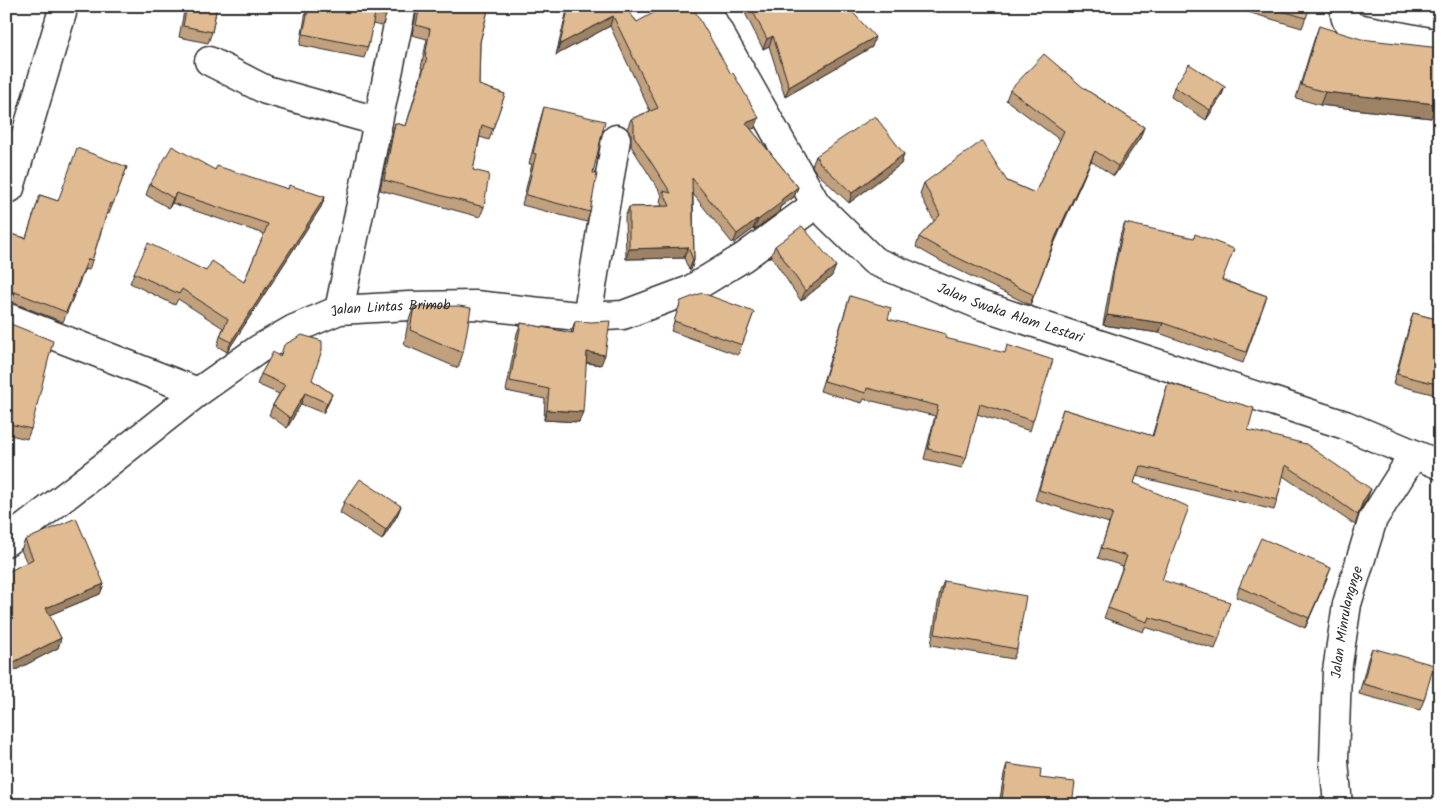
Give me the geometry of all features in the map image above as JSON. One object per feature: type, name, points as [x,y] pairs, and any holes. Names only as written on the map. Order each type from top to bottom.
[{"type":"street","points":[[339,310],[402,6]]},
{"type":"street","name":"Jalan Swaka Alam Lestari","points":[[704,6],[816,204],[874,261],[980,305],[1345,425],[1440,465]]},
{"type":"street","points":[[1345,6],[1346,22],[1352,27],[1440,44]]},
{"type":"street","points":[[7,192],[62,13]]},
{"type":"street","points":[[209,61],[266,90],[377,121]]},
{"type":"street","points":[[588,317],[616,139]]},
{"type":"street","name":"Jalan Lintas Brimob","points":[[6,542],[198,392],[259,348],[294,329],[339,310],[475,305],[588,317],[624,315],[690,290],[744,258],[816,204]]},
{"type":"street","points":[[6,317],[198,392]]},
{"type":"street","name":"Jalan Minrulangnge","points":[[1338,805],[1334,761],[1337,672],[1347,604],[1373,519],[1414,454]]},
{"type":"building","points":[[187,6],[217,6],[212,32],[183,26]]},
{"type":"building","points":[[309,6],[388,6],[386,16],[375,13],[368,47],[303,34]]},
{"type":"building","points":[[420,6],[489,6],[480,42],[479,85],[505,94],[493,129],[482,125],[473,170],[489,174],[484,207],[384,180],[395,123],[406,126],[427,58],[425,57],[430,29],[416,25]]},
{"type":"building","points":[[569,6],[624,6],[637,22],[666,6],[692,6],[759,118],[746,123],[798,187],[781,200],[782,202],[737,234],[692,178],[694,260],[688,247],[629,249],[629,207],[670,206],[663,191],[671,193],[634,136],[634,124],[631,119],[658,108],[613,16],[560,44]]},
{"type":"building","points":[[750,6],[847,6],[875,37],[789,87],[773,36],[767,39]]},
{"type":"building","points":[[1266,6],[1310,6],[1306,18]]},
{"type":"building","points":[[1319,26],[1361,39],[1440,48],[1440,70],[1436,104],[1325,92],[1301,85]]},
{"type":"building","points":[[1044,54],[1085,89],[1144,127],[1118,166],[1095,151],[1056,236],[1034,295],[919,237],[940,215],[924,183],[982,141],[1007,181],[1035,193],[1064,131],[1010,90]]},
{"type":"building","points":[[1189,64],[1225,87],[1210,110],[1174,87]]},
{"type":"building","points":[[544,107],[605,121],[593,173],[597,174],[590,212],[526,195],[536,154],[533,153]]},
{"type":"building","points":[[875,116],[904,154],[852,193],[819,162],[816,156]]},
{"type":"building","points":[[172,146],[215,170],[217,166],[288,189],[289,185],[325,197],[231,342],[220,336],[228,319],[182,289],[179,294],[134,273],[148,243],[206,271],[212,261],[244,282],[268,224],[176,193],[173,198],[150,184]]},
{"type":"building","points":[[77,148],[127,167],[113,204],[110,203],[92,260],[88,259],[66,312],[15,292],[6,292],[6,233],[26,238],[40,195],[58,201]]},
{"type":"building","points":[[1125,223],[1194,238],[1195,234],[1234,249],[1222,280],[1267,296],[1246,352],[1163,323],[1107,315],[1114,270]]},
{"type":"building","points":[[802,226],[836,266],[805,291],[775,246]]},
{"type":"building","points":[[702,293],[754,312],[742,345],[674,321],[681,301]]},
{"type":"building","points":[[850,296],[891,308],[888,319],[946,334],[945,338],[1005,353],[1007,345],[1053,360],[1033,421],[980,404],[966,458],[928,449],[938,406],[867,388],[866,393],[824,381]]},
{"type":"building","points":[[459,306],[471,308],[463,353],[410,330],[414,307]]},
{"type":"building","points":[[1413,313],[1440,320],[1440,385],[1397,374]]},
{"type":"building","points":[[575,321],[610,321],[605,355],[587,352],[583,412],[547,410],[549,389],[510,381],[521,323],[573,333]]},
{"type":"building","points":[[6,322],[53,341],[31,429],[6,423]]},
{"type":"building","points":[[302,335],[322,341],[322,350],[312,380],[332,394],[327,403],[305,393],[290,418],[273,405],[285,385],[261,374],[273,352],[280,357],[284,345]]},
{"type":"building","points":[[1168,383],[1254,408],[1248,430],[1306,444],[1371,489],[1363,501],[1358,515],[1286,465],[1277,500],[1140,466],[1134,483],[1189,507],[1162,580],[1230,602],[1219,638],[1149,617],[1147,622],[1108,608],[1127,556],[1101,548],[1113,513],[1039,490],[1063,409],[1153,436]]},
{"type":"building","points":[[360,479],[401,506],[386,530],[344,502]]},
{"type":"building","points":[[76,518],[104,584],[46,608],[61,638],[6,666],[6,573],[33,559],[25,540]]},
{"type":"building","points":[[1261,538],[1331,568],[1309,618],[1239,587]]},
{"type":"building","points":[[944,581],[1026,596],[1017,649],[935,634]]},
{"type":"building","points":[[1372,648],[1434,665],[1424,700],[1363,684]]},
{"type":"building","points":[[1007,764],[1041,769],[1040,778],[1075,782],[1072,805],[1001,805]]},
{"type":"building","points":[[1159,800],[1192,805],[1159,805]]}]
